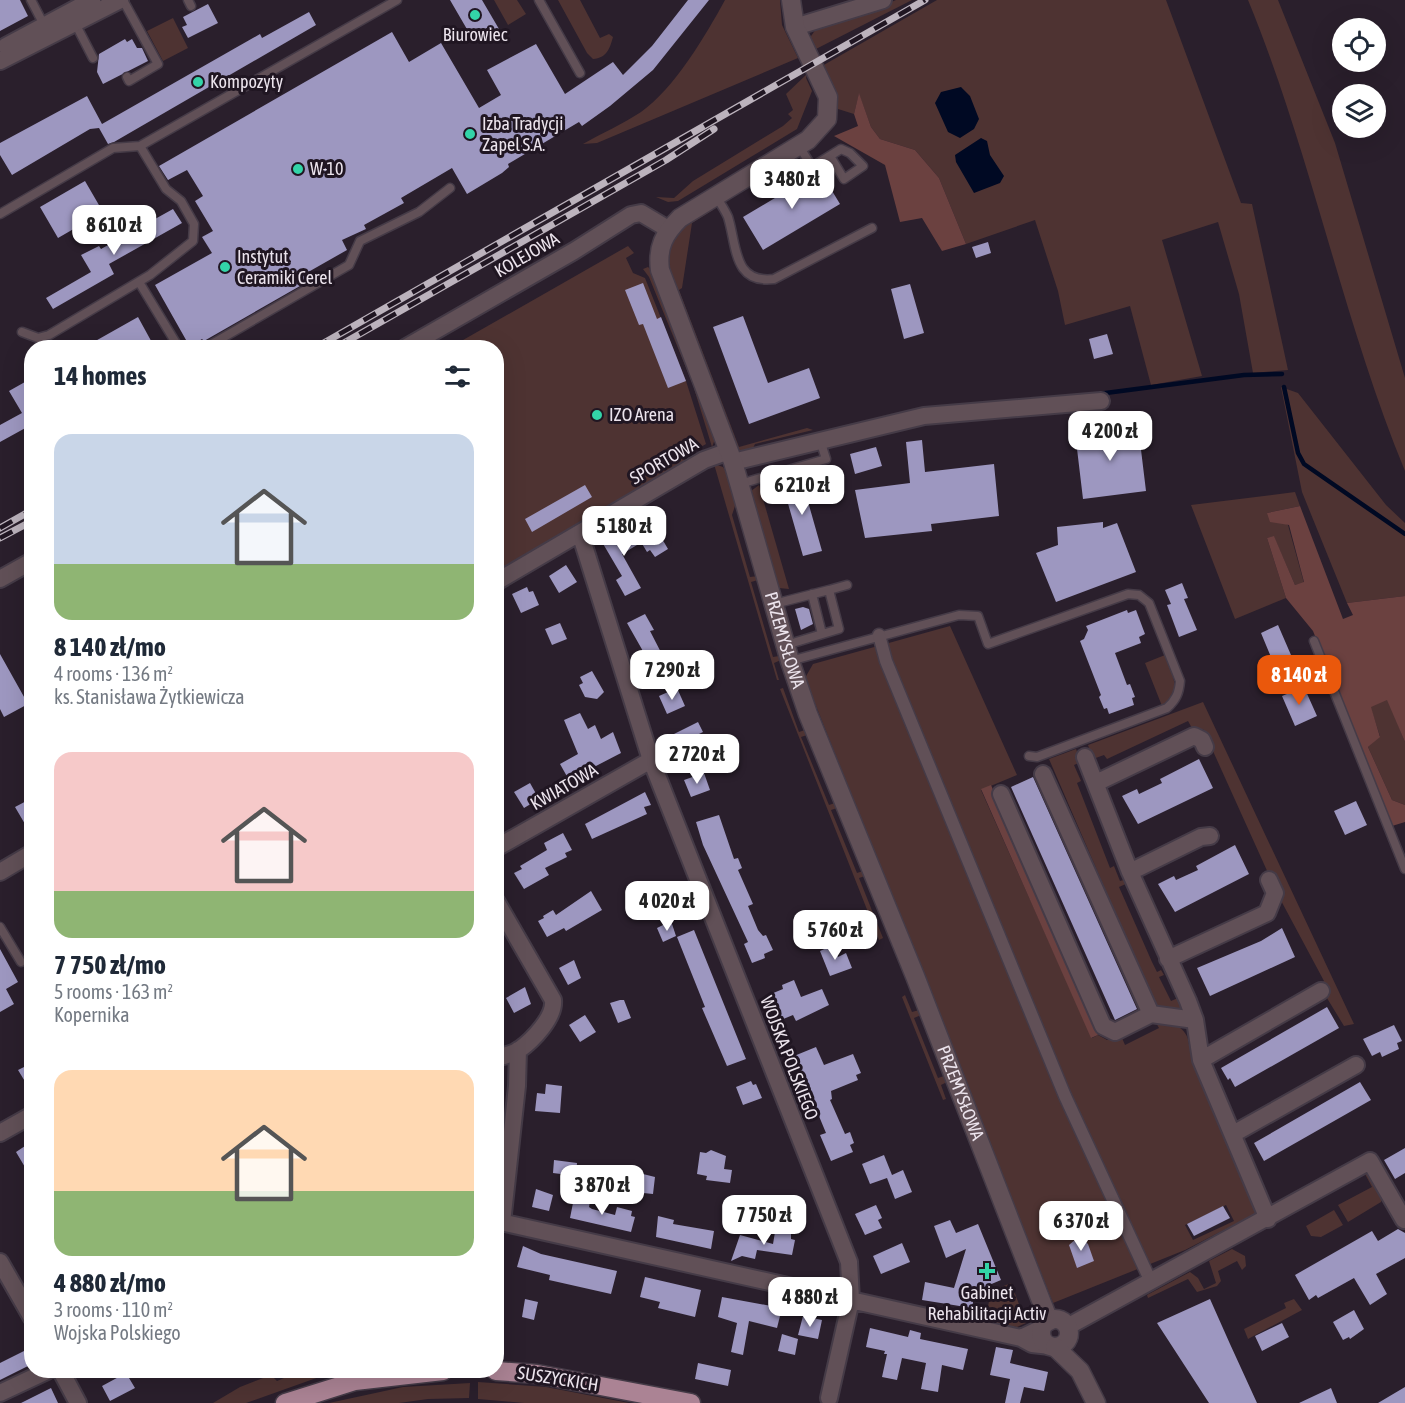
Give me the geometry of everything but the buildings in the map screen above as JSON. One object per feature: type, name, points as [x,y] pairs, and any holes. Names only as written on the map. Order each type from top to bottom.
[{"type":"highway","name":"SUSZYCKICH","points":[[504,1372],[537,1374],[680,1402]]},
{"type":"highway","points":[[285,1403],[355,1381],[381,1378]]},
{"type":"street","points":[[0,48],[44,26],[66,23],[93,0]]},
{"type":"street","points":[[0,61],[66,23],[121,0]]},
{"type":"street","points":[[668,229],[680,218],[799,146],[824,124],[829,105],[795,27],[791,0]]},
{"type":"street","points":[[795,27],[883,0]]},
{"type":"street","name":"KOLEJOWA","points":[[419,340],[574,251],[631,215],[641,213],[668,229]]},
{"type":"street","name":"PRZEMYSŁOWA","points":[[668,229],[658,254],[660,270],[731,456],[781,602],[808,714],[915,976],[1045,1324]]},
{"type":"street","name":"SPORTOWA","points":[[504,577],[710,457],[731,456],[924,416],[1101,401]]},
{"type":"street","name":"WOJSKA POLSKIEGO","points":[[580,533],[651,760],[848,1259],[851,1300],[829,1398]]},
{"type":"street","points":[[0,579],[24,566]]},
{"type":"street","points":[[879,635],[886,661],[1065,1096],[1151,1282]]},
{"type":"street","points":[[1096,783],[1194,736],[1202,740],[1205,747]]},
{"type":"street","points":[[1085,758],[1130,872],[1195,1020],[1201,1060],[1268,1219]]},
{"type":"street","name":"KWIATOWA","points":[[504,843],[651,760]]},
{"type":"street","points":[[1043,774],[1151,1014]]},
{"type":"street","points":[[1001,794],[1103,1026],[1115,1032],[1151,1014],[1195,1020]]},
{"type":"street","points":[[1130,872],[1201,837],[1210,836]]},
{"type":"street","points":[[0,872],[24,858]]},
{"type":"street","points":[[1168,959],[1267,913],[1275,893],[1269,880]]},
{"type":"street","points":[[504,915],[554,1000],[550,1016],[518,1050],[504,1055]]},
{"type":"street","points":[[1201,1060],[1322,991]]},
{"type":"street","points":[[504,1184],[517,1086],[518,1050]]},
{"type":"street","points":[[1233,1134],[1356,1065]]},
{"type":"street","points":[[0,1133],[24,1120]]},
{"type":"street","points":[[504,1223],[1021,1338],[1032,1344],[1053,1346],[1063,1344],[1068,1329],[1370,1161],[1404,1220]]},
{"type":"street","points":[[0,1262],[24,1304]]},
{"type":"street","points":[[1021,1338],[1045,1324],[1061,1321],[1068,1329],[1081,1358],[1080,1371]]},
{"type":"street","points":[[1045,1324],[1041,1337],[1080,1371],[1096,1403]]},
{"type":"street","points":[[0,1394],[33,1378]]},
{"type":"street","points":[[65,1378],[78,1403]]},
{"type":"lane","points":[[31,0],[44,26]]},
{"type":"lane","points":[[121,0],[158,64],[129,81],[127,77]]},
{"type":"lane","points":[[0,214],[113,148],[140,146],[397,0]]},
{"type":"lane","points":[[539,0],[580,74]]},
{"type":"lane","points":[[66,23],[93,58]]},
{"type":"lane","points":[[22,333],[38,338],[49,335],[139,282],[193,241],[194,224],[181,201],[166,189],[140,146]]},
{"type":"lane","points":[[799,146],[812,167],[830,156]]},
{"type":"lane","points":[[219,340],[349,265],[360,241],[419,212],[450,188]]},
{"type":"lane","points":[[716,196],[727,214],[736,254],[745,273],[758,281],[774,279],[872,228]]},
{"type":"lane","points":[[139,282],[174,340]]},
{"type":"lane","points":[[739,484],[826,459],[819,439]]},
{"type":"lane","points":[[781,602],[847,585]]},
{"type":"lane","points":[[792,649],[822,634],[839,629],[829,590]]},
{"type":"lane","points":[[812,594],[822,634]]},
{"type":"lane","points":[[792,649],[879,635],[947,617],[978,616],[988,644],[1128,594],[1139,596],[1149,603],[1180,681],[1179,693],[1174,702],[1167,708],[1105,733],[1037,757],[1029,756]]},
{"type":"lane","points":[[1314,641],[1405,869]]},
{"type":"lane","points":[[0,927],[21,962]]},
{"type":"shaded area","points":[[494,0],[517,0],[526,14],[508,25]]},
{"type":"shaded area","points":[[558,0],[580,0],[600,38],[609,34],[613,37],[609,49],[602,57],[593,59],[587,53]]},
{"type":"shaded area","points":[[725,0],[780,0],[782,25],[798,58],[597,143],[583,144],[641,112],[665,90],[688,60]]},
{"type":"shaded area","points":[[896,0],[912,0],[814,50],[809,39],[816,29],[849,20]]},
{"type":"shaded area","points":[[937,0],[1166,0],[1241,203],[1252,204],[1288,370],[1253,373],[1239,294],[1218,222],[1162,240],[1202,376],[1151,385],[1130,306],[1065,325],[1058,291],[1035,220],[966,244],[939,178],[915,150],[880,139],[871,127],[859,94],[854,114],[838,109],[837,99],[822,66]]},
{"type":"shaded area","points":[[1248,0],[1278,0],[1335,143],[1405,378],[1405,471],[1363,354],[1270,58]]},
{"type":"shaded area","points":[[173,18],[188,48],[163,61],[147,31]]},
{"type":"shaded area","points":[[807,74],[806,78],[812,91],[797,129],[678,201],[668,202],[656,197],[674,198],[693,181],[783,126],[792,118],[788,114],[793,110],[786,94]]},
{"type":"shaded area","points":[[859,93],[871,127],[880,139],[915,150],[939,178],[966,244],[942,251],[922,218],[900,222],[885,165],[834,136],[858,126],[854,114]]},
{"type":"shaded area","points":[[710,209],[713,210],[692,223],[682,288],[679,290],[739,447],[807,428],[813,430],[755,444],[752,450],[744,452],[737,449],[670,278],[669,252],[675,235]]},
{"type":"shaded area","name":"IZO Arena","points":[[628,246],[634,253],[626,258],[633,273],[645,278],[686,381],[706,444],[685,456],[686,460],[504,567],[504,340],[463,340]]},
{"type":"shaded area","points":[[648,267],[652,271],[715,439],[712,447],[693,385],[649,277],[643,269]]},
{"type":"shaded area","points":[[1281,387],[1298,393],[1386,505],[1405,523],[1405,596],[1347,603],[1302,492]]},
{"type":"shaded area","points":[[714,464],[723,467],[727,473],[736,503],[732,515],[750,577],[758,576],[758,580],[751,582],[773,657],[779,656],[781,660],[774,663],[779,680],[777,680]]},
{"type":"shaded area","points":[[759,485],[789,589],[779,588],[751,491]]},
{"type":"shaded area","points":[[1295,492],[1300,506],[1267,513],[1288,525],[1304,583],[1295,585],[1274,537],[1267,538],[1286,598],[1235,619],[1191,505]]},
{"type":"shaded area","points":[[1300,506],[1343,619],[1353,615],[1347,603],[1405,596],[1405,742],[1387,700],[1371,707],[1380,737],[1368,747],[1392,800],[1405,805],[1405,822],[1392,826],[1313,631],[1286,598],[1267,538],[1274,536],[1295,585],[1304,582],[1289,525],[1270,522],[1267,513]]},
{"type":"shaded area","points":[[950,626],[1017,775],[981,790],[1092,1038],[1098,1035],[1107,1040],[1122,1038],[1125,1045],[1159,1028],[1155,1021],[1167,1022],[1182,1029],[1260,1208],[1259,1212],[1185,1250],[1053,1303],[805,678],[813,664]],"holes":[[[1226,1205],[1234,1221],[1193,1240],[1185,1225]]]},
{"type":"shaded area","points":[[1165,655],[1173,676],[1174,690],[1173,696],[1162,706],[1145,663]]},
{"type":"shaded area","points":[[783,688],[799,732],[805,730],[807,735],[801,737],[829,805],[835,803],[837,808],[831,810],[857,873],[863,871],[865,876],[859,878],[883,938],[879,940],[780,689]]},
{"type":"shaded area","points":[[1388,699],[1405,742],[1405,805],[1392,800],[1368,747],[1380,736],[1370,706]]},
{"type":"shaded area","points":[[1203,702],[1354,1024],[1344,1026],[1319,985],[1324,981],[1278,895],[1203,729],[1193,730],[1188,721],[1107,759],[1104,755],[1093,759],[1088,745]]},
{"type":"shaded area","points":[[1076,749],[1081,762],[1074,765],[1081,781],[1077,783],[1110,868],[1114,866],[1120,881],[1127,879],[1128,883],[1119,887],[1157,972],[1161,970],[1164,975],[1159,977],[1171,1001],[1178,998],[1185,1010],[1182,1013],[1156,1007],[1049,759]]},
{"type":"shaded area","points":[[991,785],[1098,1035],[1091,1038],[981,789]]},
{"type":"shaded area","points":[[905,995],[912,1012],[919,1010],[921,1015],[914,1018],[938,1078],[944,1076],[947,1082],[941,1085],[946,1099],[943,1100],[902,997]]},
{"type":"shaded area","points":[[1365,1174],[1370,1175],[1382,1198],[1381,1202],[1348,1222],[1338,1205],[1372,1187]]},
{"type":"shaded area","points":[[1334,1210],[1343,1225],[1321,1237],[1311,1236],[1306,1226]]},
{"type":"shaded area","points":[[1232,1249],[1245,1256],[1246,1266],[1242,1270],[1237,1261],[1218,1271],[1221,1281],[1217,1286],[1197,1292],[1188,1279],[1148,1298],[1147,1295],[1190,1272],[1198,1278],[1204,1289],[1216,1283],[1209,1261]]},
{"type":"shaded area","points":[[1011,1283],[1026,1323],[1017,1327],[985,1322],[991,1291]]},
{"type":"shaded area","points":[[1294,1299],[1302,1310],[1248,1339],[1244,1329],[1286,1308],[1284,1303]]},
{"type":"shaded area","points":[[263,1378],[274,1378],[277,1381],[284,1378],[316,1378],[246,1403],[213,1403],[240,1387]]},
{"type":"shaded area","points":[[478,1382],[546,1387],[629,1403],[524,1403],[478,1399]]},
{"type":"shaded area","points":[[470,1383],[469,1398],[428,1399],[399,1403],[329,1403],[403,1387]]},
{"type":"water","points":[[961,87],[970,96],[979,119],[974,129],[960,138],[948,132],[935,103],[941,92]]},
{"type":"water","points":[[981,138],[987,141],[990,155],[1004,176],[1000,183],[974,193],[956,162],[955,155]]},
{"type":"waterway","points":[[1098,394],[1244,375],[1282,374]]},
{"type":"waterway","points":[[1284,387],[1298,453],[1304,464],[1405,534]]},
{"type":"railway","points":[[329,340],[925,0]]},
{"type":"railway","points":[[349,340],[666,160],[714,129]]},
{"type":"railway","points":[[0,528],[24,514]]},
{"type":"railway","points":[[0,538],[24,525]]},
{"type":"place","name":"Biurowiec","points":[[475,15]]},
{"type":"place","name":"Kompozyty","points":[[198,82]]},
{"type":"place","name":"Izba Tradycji Zapel S.A.","points":[[470,134]]},
{"type":"place","name":"W-10","points":[[298,169]]},
{"type":"place","name":"Instytut Ceramiki Cerel","points":[[225,267]]},
{"type":"place","name":"IZO Arena","points":[[597,415]]},
{"type":"place","name":"Gabinet Rehabilitacji Activ","points":[[987,1271]]}]
